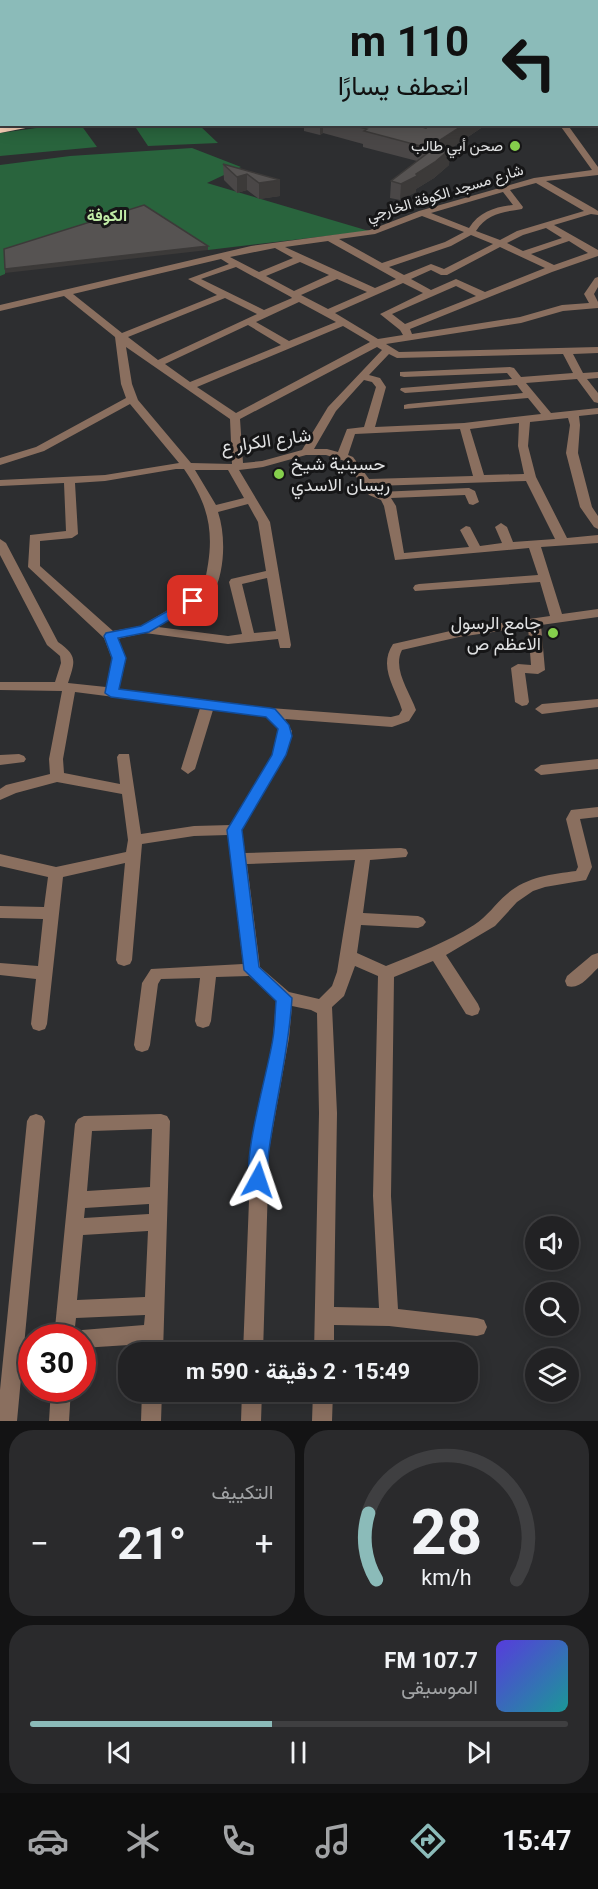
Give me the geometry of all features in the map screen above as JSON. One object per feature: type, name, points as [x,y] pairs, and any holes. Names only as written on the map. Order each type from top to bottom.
[{"type":"street","name":"شارع مسجد الكوفة الخارجي","points":[[0,308],[276,245],[384,230],[422,213],[537,180],[598,171],[564,126]]},
{"type":"street","points":[[537,180],[595,213]]},
{"type":"street","points":[[382,266],[448,244],[471,232],[477,222],[496,210],[519,207],[505,189]]},
{"type":"street","points":[[422,213],[500,243],[551,267]]},
{"type":"street","points":[[327,313],[431,267],[444,273],[500,243],[546,224],[595,213]]},
{"type":"street","points":[[546,224],[597,254]]},
{"type":"street","points":[[330,238],[429,293]]},
{"type":"street","points":[[524,254],[570,238]]},
{"type":"street","points":[[276,245],[376,291]]},
{"type":"street","points":[[404,328],[450,311],[551,267],[597,254]]},
{"type":"street","points":[[222,256],[344,322],[392,352],[404,374],[413,429]]},
{"type":"street","points":[[259,276],[300,258]]},
{"type":"street","points":[[237,264],[193,279],[264,314]]},
{"type":"street","points":[[157,364],[264,314],[337,275]]},
{"type":"street","points":[[235,417],[378,342],[473,329],[521,320],[562,308],[596,305],[589,294],[598,280]]},
{"type":"street","points":[[410,337],[404,328],[385,314],[456,282],[485,296]]},
{"type":"street","points":[[66,293],[120,337],[235,417]]},
{"type":"street","points":[[120,337],[225,295]]},
{"type":"street","points":[[450,311],[473,329]]},
{"type":"street","points":[[248,321],[288,345]]},
{"type":"street","points":[[190,386],[344,322]]},
{"type":"street","points":[[120,337],[130,396],[196,475],[208,496],[217,524],[216,567],[209,591],[145,629]]},
{"type":"street","points":[[566,350],[580,376],[598,400]]},
{"type":"street","points":[[306,452],[332,409],[363,377],[392,352],[598,350]]},
{"type":"street","points":[[404,374],[510,370],[549,417]]},
{"type":"street","points":[[405,390],[598,375]]},
{"type":"street","points":[[363,377],[376,380],[381,387],[369,429]]},
{"type":"street","points":[[408,407],[531,395]]},
{"type":"street","points":[[0,462],[40,448],[132,399]]},
{"type":"street","points":[[598,411],[464,426],[351,431],[342,455],[349,459],[373,493],[386,498],[390,506],[399,557],[598,539]]},
{"type":"street","points":[[573,414],[575,425],[572,453],[598,525]]},
{"type":"street","points":[[110,636],[145,629],[228,640],[284,639],[264,522],[250,500],[235,467],[235,417]]},
{"type":"street","points":[[525,418],[523,446],[530,477],[563,542]]},
{"type":"street","points":[[464,426],[479,479]]},
{"type":"street","name":"شارع الكرار ع","points":[[0,483],[105,478],[187,466],[235,467],[263,464],[306,452],[321,451],[342,455]]},
{"type":"street","points":[[366,483],[530,477]]},
{"type":"street","points":[[69,480],[72,534],[34,538],[34,567],[110,636],[119,658],[111,693]]},
{"type":"street","points":[[379,495],[469,491],[473,502]]},
{"type":"street","points":[[212,510],[250,500]]},
{"type":"street","points":[[501,527],[509,546]]},
{"type":"street","points":[[466,530],[476,549]]},
{"type":"street","points":[[0,543],[6,568],[53,645],[66,654],[68,663],[56,759],[57,777]]},
{"type":"street","points":[[534,544],[558,620]]},
{"type":"street","points":[[249,638],[235,582],[274,573]]},
{"type":"street","points":[[419,588],[544,578]]},
{"type":"street","points":[[0,686],[65,687],[270,713],[385,722],[398,721],[404,718],[409,710],[391,662],[391,657],[398,647],[459,633],[598,613]]},
{"type":"street","points":[[522,702],[518,668],[538,670],[534,623]]},
{"type":"street","points":[[542,709],[598,703]]},
{"type":"street","points":[[188,769],[208,705]]},
{"type":"street","points":[[270,713],[285,728],[285,736],[279,755],[235,830],[252,970],[284,998],[321,1006],[325,1010],[328,1113],[324,1342]]},
{"type":"street","points":[[123,757],[134,848],[124,960]]},
{"type":"street","points":[[0,760],[19,759]]},
{"type":"street","points":[[541,770],[598,764]]},
{"type":"street","points":[[0,795],[11,789],[57,777],[128,790]]},
{"type":"street","points":[[349,956],[386,973],[436,953],[491,921],[512,898],[531,885],[544,880],[583,875],[585,867],[573,819],[576,814],[598,812]]},
{"type":"street","points":[[0,860],[56,873],[194,831],[235,830]]},
{"type":"street","points":[[239,859],[401,853]]},
{"type":"street","points":[[321,1006],[334,1000],[340,991],[349,956],[363,856]]},
{"type":"street","points":[[39,1024],[56,873]]},
{"type":"street","points":[[0,912],[51,913]]},
{"type":"street","points":[[354,919],[418,922]]},
{"type":"street","points":[[436,953],[472,1009]]},
{"type":"street","points":[[573,981],[598,959]]},
{"type":"street","points":[[0,969],[44,973]]},
{"type":"street","points":[[142,1045],[150,983],[156,974],[252,970]]},
{"type":"street","points":[[203,1021],[209,971]]},
{"type":"street","points":[[386,973],[382,1196],[389,1317]]},
{"type":"street","points":[[253,1342],[259,1160],[281,1038],[284,998]]},
{"type":"street","points":[[7,1421],[36,1121]]},
{"type":"street","points":[[66,1324],[84,1124],[161,1121],[153,1342]]},
{"type":"street","points":[[77,1200],[159,1195]]},
{"type":"street","points":[[74,1227],[158,1222]]},
{"type":"street","points":[[67,1310],[154,1306]]},
{"type":"street","points":[[325,1316],[389,1317],[477,1327]]},
{"type":"street","points":[[96,1340],[125,1342]]},
{"type":"street","points":[[60,1421],[61,1402]]},
{"type":"street","points":[[151,1421],[152,1402]]},
{"type":"street","points":[[251,1421],[252,1402]]},
{"type":"street","points":[[322,1421],[323,1402]]},
{"type":"green space","points":[[51,126],[82,126],[97,147],[0,156],[0,133]]},
{"type":"green space","points":[[135,126],[200,126],[218,143],[148,146]]},
{"type":"green space","points":[[192,148],[241,167],[207,183],[369,231],[208,250],[144,209],[5,253],[5,274],[0,276],[0,165],[70,156]]},
{"type":"building","points":[[356,126],[426,128],[426,126],[462,126],[428,148],[364,131],[367,129]]},
{"type":"building","points":[[437,146],[450,149],[416,174],[417,176],[401,184],[391,181]]},
{"type":"building","points":[[223,164],[280,180],[259,183],[247,174],[237,177]]},
{"type":"building","points":[[144,205],[208,246],[5,269],[4,249]]},
{"type":"place","name":"صحن أبي طالب","points":[[515,146]]},
{"type":"place","name":"حسينية شيخ ريسان الاسدي","points":[[279,474]]},
{"type":"place","name":"جامع الرسول الاعظم ص","points":[[553,633]]},
{"type":"district","name":"الكوفة","points":[[107,215]]},
{"type":"route","points":[[193,601],[145,629],[110,636],[119,658],[111,693],[270,713],[285,728],[279,755],[235,830],[252,970],[284,998],[281,1038],[260,1150],[258,1180]]}]
